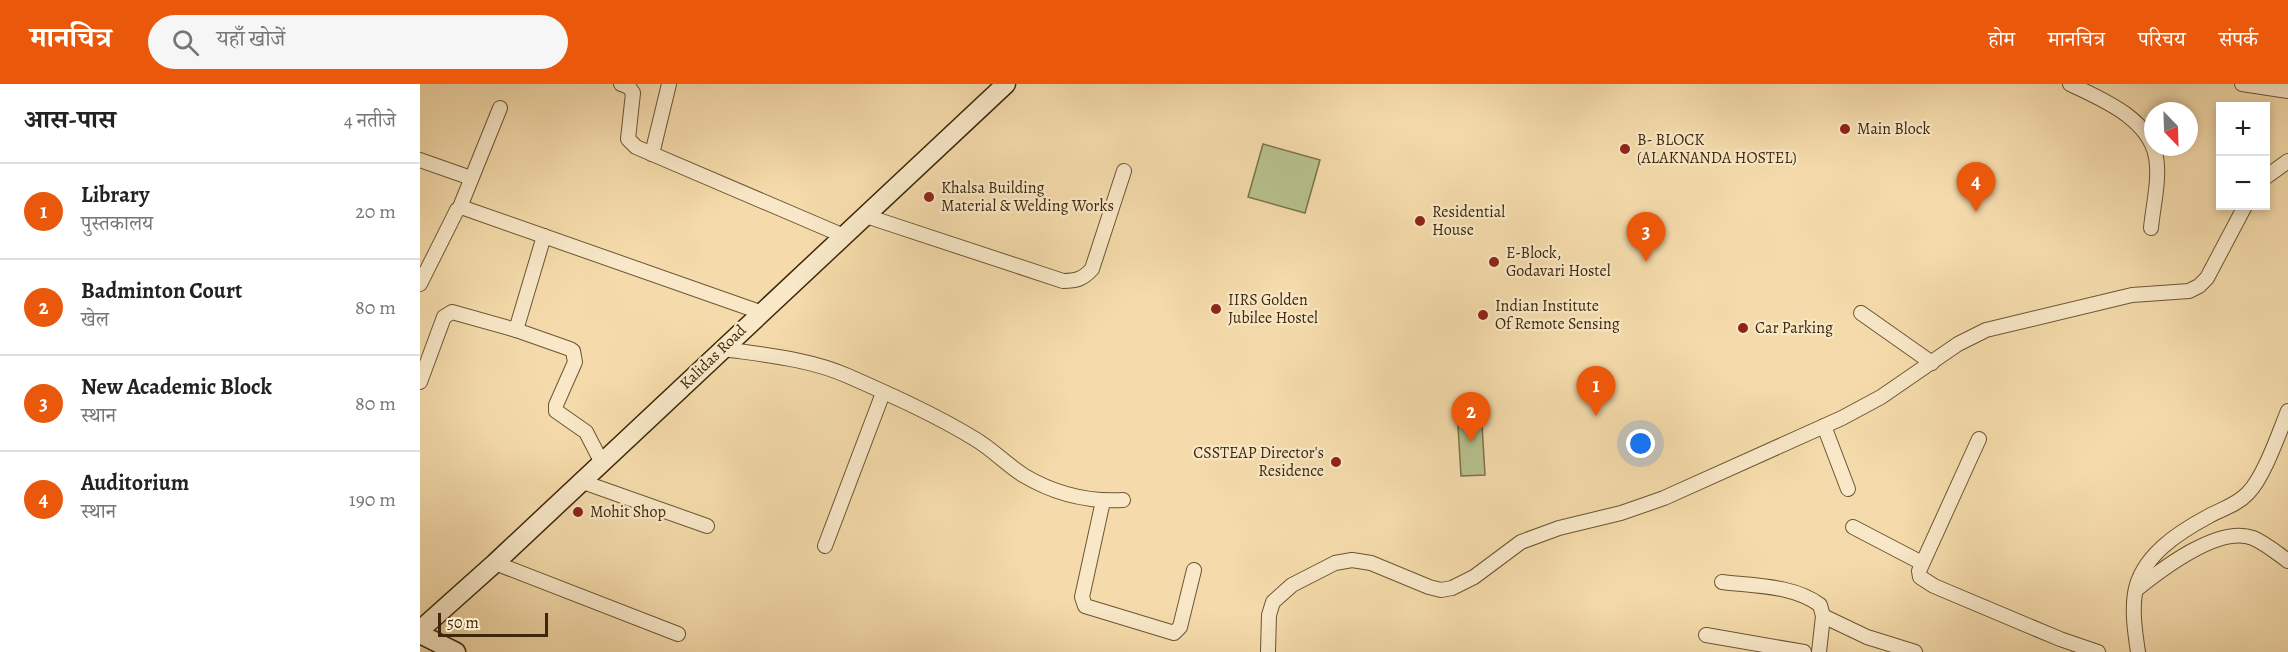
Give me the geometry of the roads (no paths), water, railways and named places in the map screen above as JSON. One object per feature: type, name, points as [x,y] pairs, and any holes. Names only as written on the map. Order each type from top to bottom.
[{"type":"street","points":[[621,84],[633,93],[628,139],[636,147],[844,236]]},
{"type":"street","points":[[652,154],[669,84]]},
{"type":"street","name":"Kalidas Road","points":[[420,632],[1006,84]]},
{"type":"street","points":[[2070,84],[2116,108],[2138,124],[2150,141],[2156,157],[2157,174],[2151,228]]},
{"type":"street","points":[[2242,84],[2288,91]]},
{"type":"street","points":[[420,284],[460,207],[500,108]]},
{"type":"street","points":[[420,160],[471,178]]},
{"type":"street","points":[[2270,174],[2288,161]]},
{"type":"street","points":[[866,216],[1063,281],[1074,281],[1085,277],[1092,269],[1124,171]]},
{"type":"street","points":[[460,207],[760,312]]},
{"type":"street","points":[[1268,652],[1269,615],[1273,602],[1292,585],[1335,563],[1352,560],[1371,563],[1429,587],[1441,590],[1452,588],[1474,577],[1521,542],[1559,528],[1621,513],[1664,498],[1824,426],[1881,397],[1968,338],[2015,322],[2132,295],[2189,291],[2199,286],[2207,278],[2243,210]]},
{"type":"street","points":[[516,330],[544,236]]},
{"type":"street","points":[[420,382],[447,314],[458,313],[516,330],[573,351],[574,362],[556,405],[556,411],[586,432],[602,461]]},
{"type":"street","points":[[1861,313],[1932,363]]},
{"type":"street","points":[[724,349],[825,367],[976,439],[1022,474],[1066,494],[1103,501],[1123,500]]},
{"type":"street","points":[[825,546],[883,393]]},
{"type":"street","points":[[2138,652],[2133,618],[2135,590],[2140,576],[2152,558],[2168,542],[2208,516],[2234,504],[2250,492],[2283,443],[2288,411]]},
{"type":"street","points":[[1824,426],[1848,489]]},
{"type":"street","points":[[1979,439],[1922,563],[1919,571],[1920,577],[1934,586],[2060,639],[2098,652]]},
{"type":"street","points":[[580,481],[707,526]]},
{"type":"street","points":[[1103,501],[1082,597],[1085,606],[1174,633],[1180,627],[1194,570]]},
{"type":"street","points":[[1853,527],[1922,563]]},
{"type":"street","points":[[2135,590],[2181,556],[2207,544],[2240,535],[2262,542],[2288,561]]},
{"type":"street","points":[[495,563],[678,634]]},
{"type":"street","points":[[1722,582],[1795,593],[1820,605],[1823,616],[1819,652]]},
{"type":"street","points":[[1823,616],[1867,638],[1915,652]]},
{"type":"street","points":[[420,632],[456,652]]},
{"type":"street","points":[[1706,635],[1804,652]]},
{"type":"place","name":"Main Block","points":[[1845,129]]},
{"type":"place","name":"B- BLOCK (ALAKNANDA HOSTEL)","points":[[1625,149]]},
{"type":"place","name":"Khalsa Building Material & Welding Works","points":[[929,197]]},
{"type":"place","name":"Auditorium","points":[[1976,212]]},
{"type":"place","name":"Residential House","points":[[1420,221]]},
{"type":"place","name":"E-Block, Godavari Hostel","points":[[1494,262]]},
{"type":"place","name":"New Academic Block","points":[[1646,262]]},
{"type":"place","name":"IIRS Golden Jubilee Hostel","points":[[1216,309]]},
{"type":"place","name":"Indian Institute Of Remote Sensing","points":[[1483,315]]},
{"type":"place","name":"Car Parking","points":[[1743,328]]},
{"type":"place","name":"Library","points":[[1596,416]]},
{"type":"place","name":"Badminton Court","points":[[1471,442]]},
{"type":"place","name":"CSSTEAP Director's Residence","points":[[1336,462]]},
{"type":"place","name":"Mohit Shop","points":[[578,512]]}]
